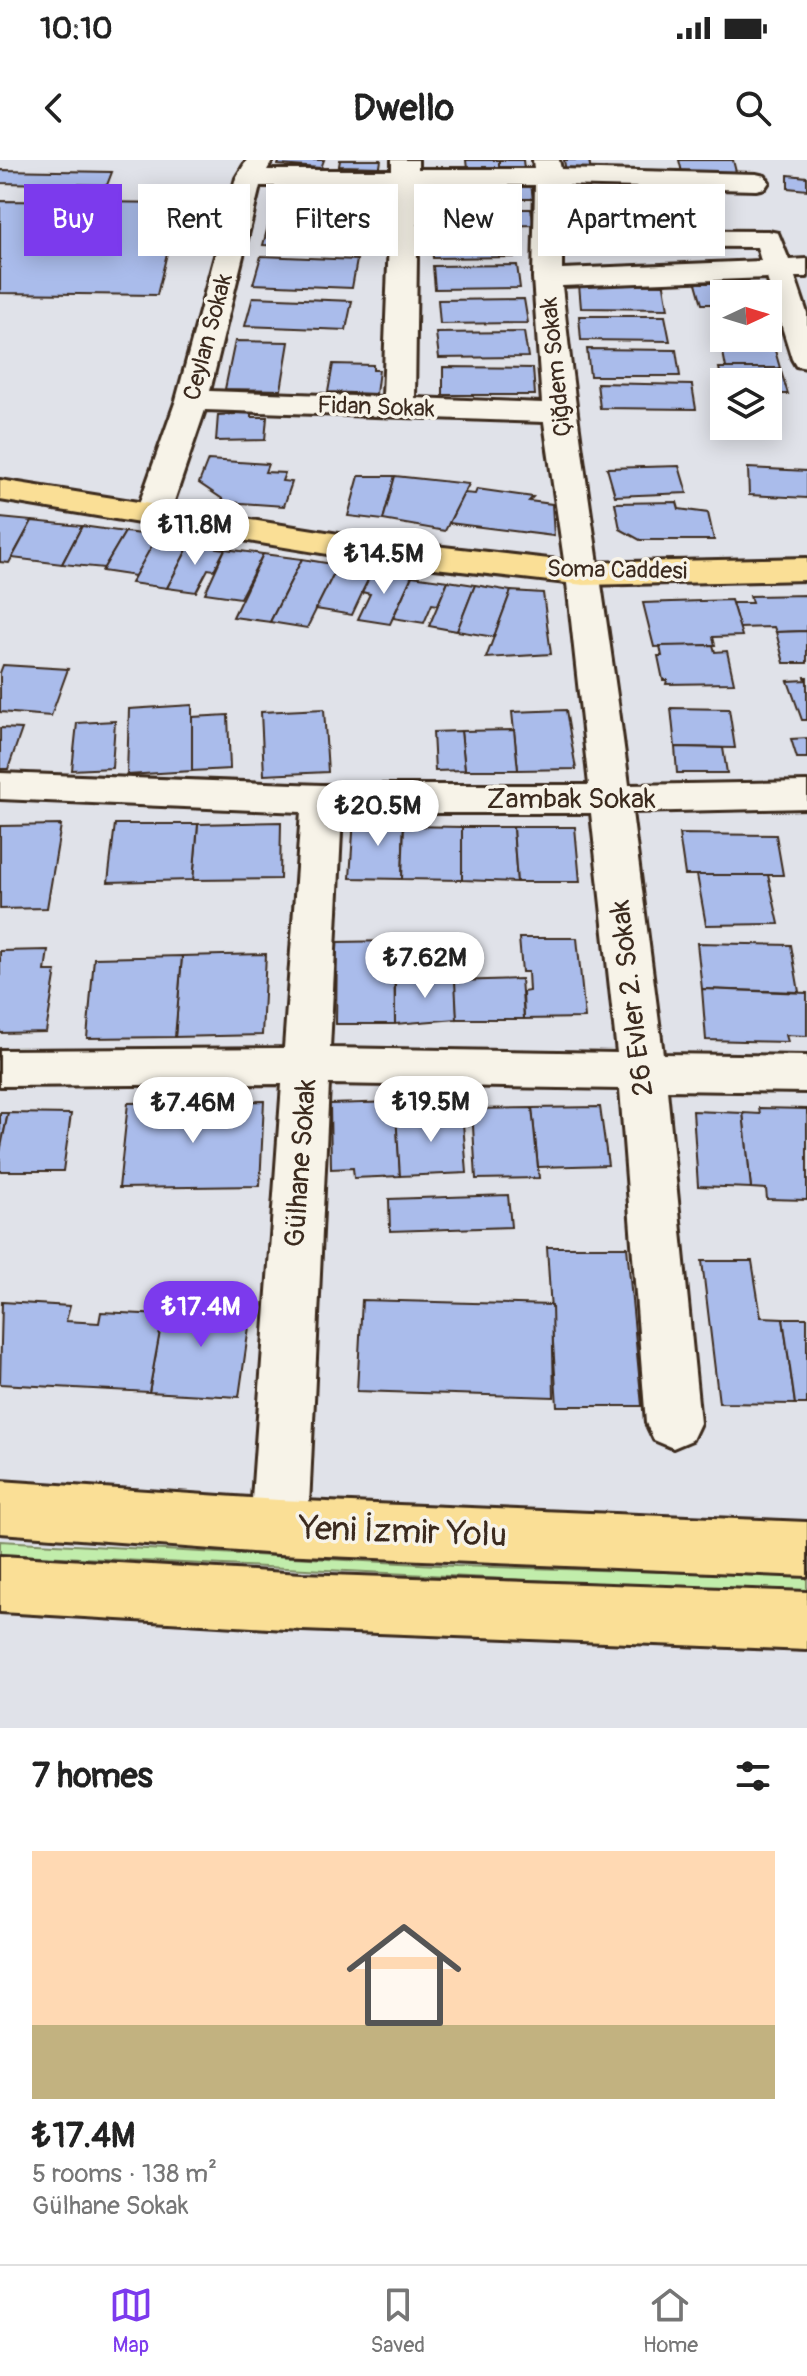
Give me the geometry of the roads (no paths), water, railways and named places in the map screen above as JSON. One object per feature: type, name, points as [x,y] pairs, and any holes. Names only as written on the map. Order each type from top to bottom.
[{"type":"main road","name":"Soma Caddesi","points":[[0,490],[364,549],[584,574],[807,569]]},
{"type":"main road","name":"Yeni İzmir Yolu","points":[[0,1507],[279,1527],[807,1549]]},
{"type":"main road","points":[[0,1584],[302,1602],[807,1621]]},
{"type":"street","points":[[399,408],[404,168]]},
{"type":"street","points":[[254,169],[756,171],[776,269],[807,359]]},
{"type":"street","name":"Ceylan Sokak","points":[[153,513],[192,400],[254,169]]},
{"type":"street","points":[[725,239],[768,239]]},
{"type":"street","name":"Çiğdem Sokak","points":[[546,256],[559,413],[584,574]]},
{"type":"street","points":[[547,278],[807,268]]},
{"type":"street","name":"Fidan Sokak","points":[[192,400],[559,413]]},
{"type":"street","name":"26 Evler 2. Sokak","points":[[584,574],[642,1069],[673,1423]]},
{"type":"street","name":"Zambak Sokak","points":[[0,786],[322,799],[807,795]]},
{"type":"street","name":"Gülhane Sokak","points":[[279,1527],[322,799]]},
{"type":"street","points":[[0,1068],[307,1066],[807,1074]]}]
